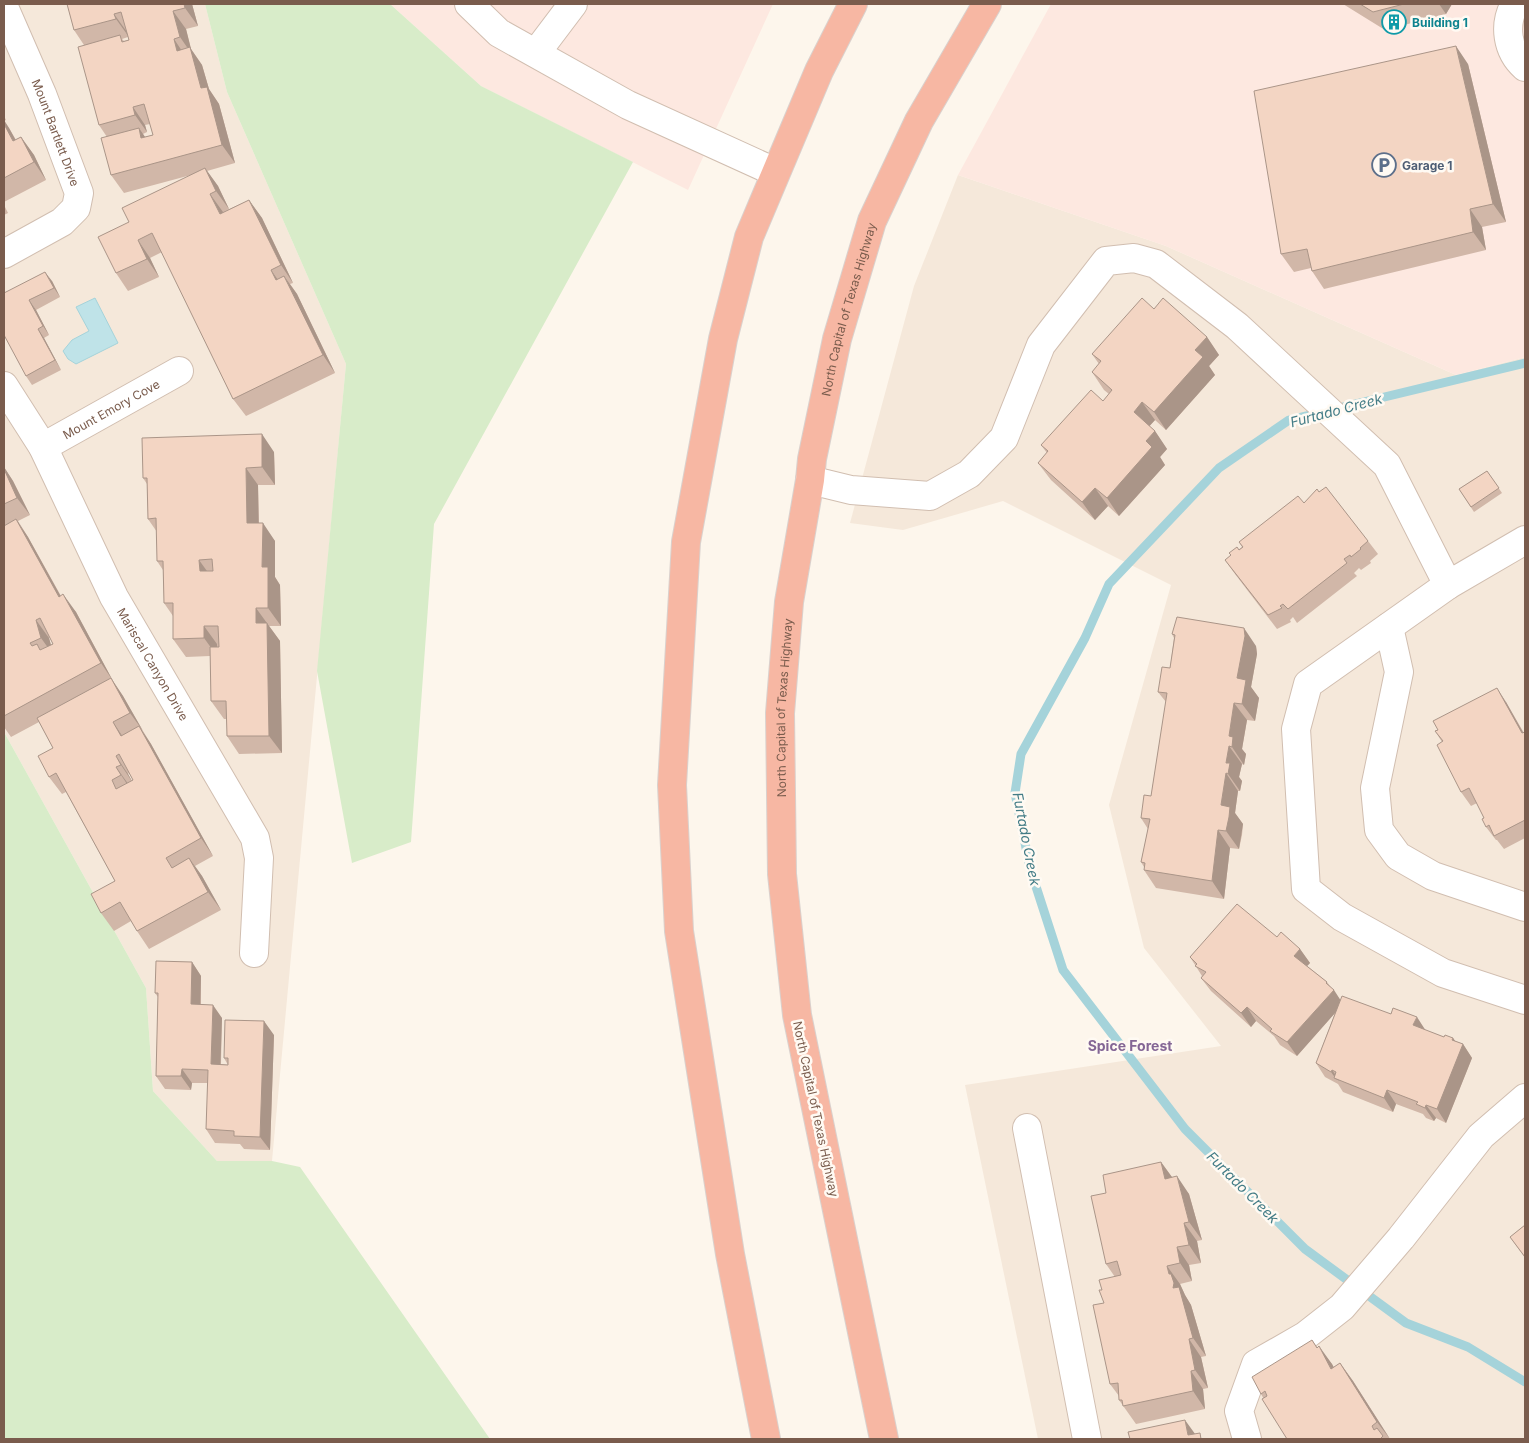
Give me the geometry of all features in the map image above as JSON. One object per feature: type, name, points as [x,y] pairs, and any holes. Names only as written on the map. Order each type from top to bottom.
[{"type":"highway","points":[[766,1439],[730,1254],[679,931],[672,785],[686,542],[723,339],[749,237],[819,70],[853,4]]},
{"type":"highway","name":"North Capital of Texas Highway","points":[[884,1439],[797,1015],[782,874],[780,713],[789,602],[812,459],[837,338],[872,221],[919,121],[987,4]]},
{"type":"street","points":[[469,4],[499,33],[628,105],[775,172]]},
{"type":"street","points":[[536,54],[573,4]]},
{"type":"street","points":[[1515,4],[1510,11],[1507,29],[1510,46],[1518,61],[1525,67]]},
{"type":"street","name":"Mount Bartlett Drive","points":[[4,7],[42,94],[79,193],[76,208],[62,222],[4,254]]},
{"type":"street","points":[[810,480],[851,490],[930,496],[969,474],[1004,438],[1040,345],[1106,261],[1134,258],[1156,264],[1237,326],[1387,465],[1448,585]]},
{"type":"street","name":"Mount Emory Cove","points":[[43,447],[179,371]]},
{"type":"street","name":"Mariscal Canyon Drive","points":[[4,386],[43,447],[114,597],[255,838],[259,858],[254,953]]},
{"type":"street","points":[[1525,540],[1448,585],[1308,684],[1296,729],[1306,889],[1342,917],[1443,973],[1525,1000]]},
{"type":"street","points":[[1389,627],[1399,672],[1375,788],[1379,830],[1398,856],[1433,876],[1525,907]]},
{"type":"street","points":[[1247,1439],[1239,1411],[1256,1364],[1305,1336],[1342,1307],[1401,1238],[1481,1136],[1525,1098]]},
{"type":"street","points":[[1027,1128],[1087,1439]]},
{"type":"shaded area","points":[[4,4],[205,4],[227,92],[346,364],[272,1161],[217,1161],[153,1091],[146,988],[4,732]]},
{"type":"shaded area","points":[[390,4],[773,4],[688,190],[481,86]]},
{"type":"shaded area","points":[[1051,4],[1525,4],[1525,357],[1456,375],[1166,246],[958,175]]},
{"type":"shaded area","points":[[958,175],[1166,246],[1456,375],[1525,357],[1525,1439],[1038,1439],[965,1085],[1221,1046],[1144,948],[1109,805],[1171,585],[1003,501],[903,530],[850,523],[914,286]]},
{"type":"green space","points":[[205,4],[390,4],[481,86],[633,162],[434,524],[411,842],[352,863],[317,671],[346,364],[227,92]]},
{"type":"green space","points":[[4,732],[146,988],[153,1091],[217,1161],[272,1161],[300,1167],[490,1439],[4,1439]]},
{"type":"water","points":[[95,298],[118,343],[76,364],[68,359],[63,351],[72,340],[89,331],[76,307]]},
{"type":"building","points":[[67,4],[184,4],[185,8],[173,11],[180,37],[174,39],[177,51],[190,47],[201,88],[207,87],[222,145],[111,175],[101,138],[139,128],[141,138],[153,135],[144,104],[133,107],[135,115],[99,125],[78,47],[120,35],[122,42],[129,40],[121,12],[114,14],[116,19],[74,30]]},
{"type":"building","points":[[1360,4],[1404,4],[1373,12]]},
{"type":"building","name":"Garage 1","points":[[1456,46],[1493,204],[1470,209],[1473,232],[1312,271],[1307,249],[1281,254],[1254,91]]},
{"type":"building","points":[[4,124],[13,141],[21,137],[34,162],[4,178]]},
{"type":"building","points":[[205,168],[216,191],[210,194],[220,214],[249,200],[281,265],[271,270],[276,280],[284,276],[323,355],[233,399],[152,233],[138,240],[147,259],[116,273],[98,237],[129,222],[122,208]]},
{"type":"building","points":[[45,272],[54,288],[29,300],[43,326],[38,329],[55,360],[26,376],[4,335],[4,293]]},
{"type":"building","points":[[1142,298],[1154,309],[1163,298],[1207,337],[1195,350],[1203,357],[1154,412],[1142,402],[1134,412],[1155,431],[1146,441],[1152,447],[1107,498],[1095,488],[1082,502],[1038,463],[1048,451],[1041,445],[1091,390],[1103,401],[1112,390],[1092,372],[1101,361],[1092,354]]},
{"type":"building","points":[[262,434],[262,467],[246,468],[247,523],[263,523],[262,567],[268,567],[268,608],[256,608],[256,623],[267,623],[269,736],[227,736],[226,701],[211,701],[210,647],[219,647],[218,626],[204,626],[204,638],[173,639],[173,603],[164,603],[163,561],[157,561],[156,518],[148,519],[147,478],[143,478],[142,438]],"holes":[[[212,559],[213,571],[200,571],[199,560]]]},
{"type":"building","points":[[4,469],[17,498],[4,504]]},
{"type":"building","points":[[1487,471],[1499,488],[1471,507],[1459,489]]},
{"type":"building","points":[[1326,487],[1368,541],[1351,557],[1350,555],[1344,559],[1347,563],[1288,609],[1283,604],[1280,606],[1282,608],[1268,615],[1225,560],[1231,555],[1229,553],[1237,547],[1239,550],[1243,547],[1239,542],[1298,496],[1304,503],[1317,489],[1319,492]]},
{"type":"building","points":[[16,519],[59,597],[63,594],[101,663],[4,716],[4,526]],"holes":[[[40,618],[53,644],[40,650],[37,644],[32,646],[30,643],[41,638],[36,620]]]},
{"type":"building","points":[[1177,617],[1244,628],[1245,636],[1237,678],[1246,680],[1242,704],[1234,703],[1229,736],[1233,737],[1232,747],[1229,746],[1226,763],[1230,763],[1228,774],[1226,773],[1221,805],[1230,807],[1229,817],[1226,831],[1218,830],[1212,881],[1144,870],[1145,863],[1141,862],[1150,819],[1141,818],[1144,795],[1151,796],[1167,693],[1158,692],[1162,667],[1170,668],[1175,635],[1172,634]]},
{"type":"building","points":[[111,678],[130,713],[113,722],[121,736],[139,726],[201,838],[166,858],[172,868],[189,858],[208,892],[137,931],[120,902],[101,913],[91,894],[115,881],[56,773],[49,777],[38,756],[53,748],[37,718]],"holes":[[[119,754],[133,780],[116,789],[112,780],[121,775],[116,767],[121,765],[116,756]]]},
{"type":"building","points":[[1497,688],[1522,733],[1525,732],[1525,820],[1494,836],[1489,825],[1486,827],[1482,819],[1484,818],[1469,788],[1461,792],[1437,745],[1443,741],[1435,731],[1438,730],[1433,721]]},
{"type":"building","points":[[1237,904],[1277,937],[1281,932],[1300,949],[1294,956],[1327,982],[1334,990],[1287,1042],[1270,1031],[1272,1029],[1247,1007],[1241,1013],[1201,978],[1206,972],[1195,966],[1197,964],[1190,957]]},
{"type":"building","points":[[156,961],[192,962],[191,1004],[213,1005],[211,1064],[228,1065],[228,1058],[224,1058],[225,1020],[264,1021],[260,1137],[234,1136],[234,1131],[206,1129],[208,1070],[182,1069],[181,1076],[156,1076],[158,993],[155,993]]},
{"type":"building","points":[[1342,996],[1391,1014],[1393,1008],[1417,1017],[1413,1025],[1444,1037],[1445,1035],[1453,1038],[1452,1040],[1463,1044],[1437,1109],[1426,1105],[1425,1108],[1416,1104],[1418,1102],[1387,1090],[1384,1098],[1334,1078],[1336,1072],[1332,1070],[1331,1072],[1316,1063]]},
{"type":"building","points":[[1161,1162],[1165,1179],[1177,1176],[1189,1222],[1184,1223],[1189,1245],[1177,1247],[1180,1263],[1167,1266],[1174,1283],[1173,1288],[1179,1287],[1193,1338],[1189,1339],[1195,1370],[1191,1371],[1193,1391],[1123,1406],[1122,1400],[1119,1400],[1118,1383],[1110,1384],[1093,1305],[1104,1303],[1099,1290],[1102,1290],[1099,1280],[1121,1275],[1117,1261],[1106,1264],[1091,1196],[1106,1193],[1103,1175]]},
{"type":"building","points":[[1525,1225],[1525,1257],[1510,1237]]},
{"type":"building","points":[[1312,1340],[1317,1348],[1319,1346],[1331,1369],[1340,1363],[1377,1422],[1372,1426],[1374,1430],[1377,1428],[1383,1436],[1382,1439],[1287,1439],[1262,1399],[1267,1396],[1265,1391],[1261,1394],[1252,1377]]},
{"type":"building","points":[[1185,1420],[1188,1435],[1200,1433],[1201,1439],[1130,1439],[1128,1432]]},
{"type":"waterway","name":"Furtado Creek","points":[[1525,363],[1289,420],[1219,468],[1109,584],[1085,638],[1021,754],[1015,793],[1030,868],[1063,970],[1185,1129],[1305,1249],[1406,1323],[1468,1347],[1525,1382]]},
{"type":"place","name":"Building 1","points":[[1394,22]]},
{"type":"place","name":"Garage 1","points":[[1384,165]]},
{"type":"district","name":"Spice Forest","points":[[1130,1045]]}]
